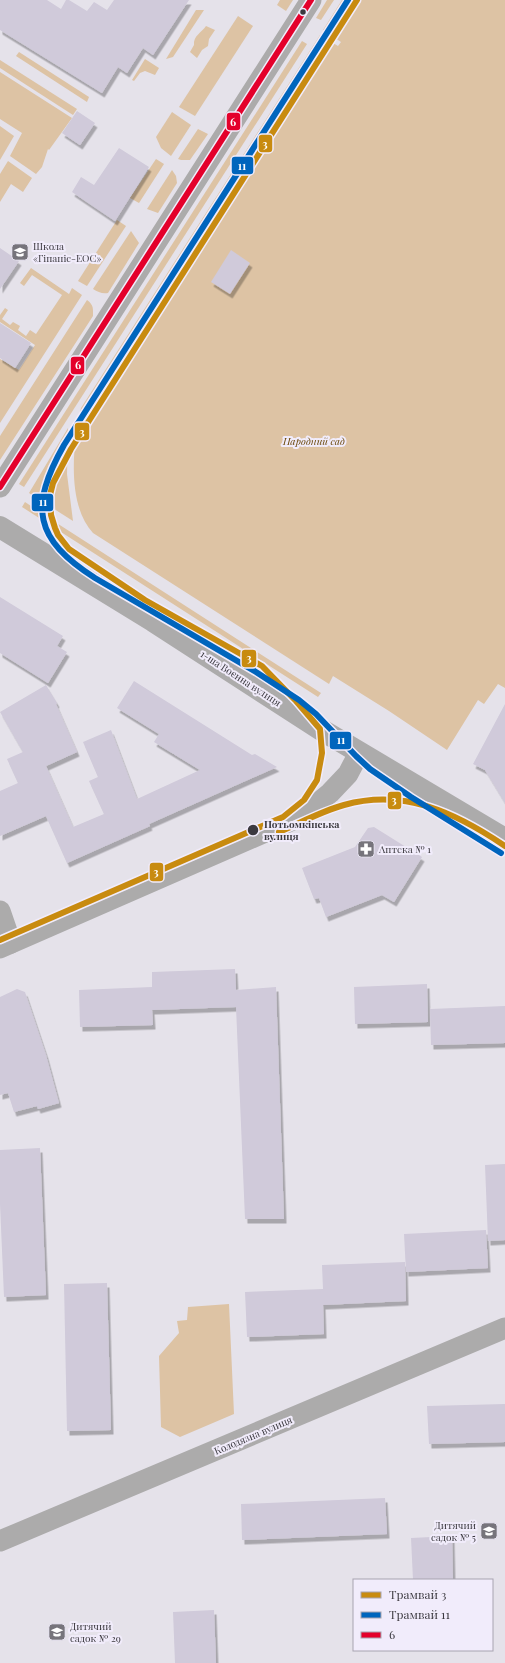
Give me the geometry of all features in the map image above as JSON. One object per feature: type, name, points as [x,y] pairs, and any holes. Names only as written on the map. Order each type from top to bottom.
[{"type":"street","points":[[0,487],[311,0]]},
{"type":"street","name":"1-ша Воєнна вулиця","points":[[0,527],[147,617],[320,729],[505,838]]},
{"type":"street","points":[[0,911],[6,946],[302,816],[330,793],[348,774],[359,753]]},
{"type":"street","name":"Колодязна вулиця","points":[[0,1541],[505,1328]]},
{"type":"green space","points":[[280,0],[293,0],[286,11],[277,5]]},
{"type":"green space","points":[[327,0],[334,0],[321,20],[316,18]]},
{"type":"green space","name":"Народний сад","points":[[342,0],[505,0],[505,688],[498,684],[484,704],[478,700],[447,750],[333,676],[329,684],[93,533],[84,521],[75,490],[74,455],[81,408],[320,35],[338,46],[341,42],[323,30]]},
{"type":"green space","points":[[196,10],[204,10],[173,57],[166,59]]},
{"type":"green space","points":[[238,16],[253,26],[195,116],[179,107]]},
{"type":"green space","points":[[206,26],[215,30],[209,39],[208,46],[202,50],[197,58],[190,52],[196,37]]},
{"type":"green space","points":[[302,41],[307,44],[24,487],[19,484]]},
{"type":"green space","points":[[19,52],[89,97],[87,102],[16,56]]},
{"type":"green space","points":[[145,59],[159,68],[155,75],[145,71],[140,73],[134,81],[132,80]]},
{"type":"green space","points":[[0,60],[77,109],[73,115],[0,68]]},
{"type":"green space","points":[[0,72],[72,118],[49,150],[48,149],[42,167],[36,174],[10,156],[22,133],[0,119]]},
{"type":"green space","points":[[172,112],[191,125],[171,156],[161,148],[156,137]]},
{"type":"green space","points":[[0,126],[14,136],[0,160]]},
{"type":"green space","points":[[198,129],[208,134],[190,160],[178,159]]},
{"type":"green space","points":[[156,159],[164,164],[139,203],[130,198]]},
{"type":"green space","points":[[8,161],[32,178],[23,192],[11,184],[0,202],[0,174]]},
{"type":"green space","points":[[172,170],[176,176],[177,183],[158,213],[147,209]]},
{"type":"green space","points":[[117,220],[126,226],[87,286],[78,281]]},
{"type":"green space","points":[[131,231],[139,243],[108,293],[93,289]]},
{"type":"green space","points":[[31,268],[69,294],[72,288],[82,295],[0,423],[0,359],[19,370],[35,345],[0,322],[0,315],[5,308],[8,310],[2,319],[10,325],[13,322],[20,326],[18,330],[26,336],[30,330],[36,334],[62,295],[32,275],[24,286],[20,283]]},
{"type":"green space","points":[[87,300],[92,305],[93,316],[0,460],[0,436]]},
{"type":"green space","points":[[68,428],[67,474],[73,521],[29,493]]},
{"type":"green space","points":[[25,502],[321,693],[318,697],[22,507]]},
{"type":"green space","points":[[229,1304],[234,1414],[180,1437],[161,1427],[159,1356],[179,1333],[177,1321],[187,1320],[188,1307]]},
{"type":"building","points":[[0,0],[47,0],[61,9],[66,0],[69,0],[87,11],[94,2],[107,10],[114,0],[189,0],[153,55],[143,48],[127,73],[118,67],[102,93],[0,30]]},
{"type":"building","points":[[77,111],[95,123],[80,145],[62,133]]},
{"type":"building","points":[[119,148],[149,167],[115,221],[72,192],[81,177],[94,185]]},
{"type":"building","points":[[0,248],[19,261],[0,289]]},
{"type":"building","points":[[231,250],[250,263],[230,294],[211,282]]},
{"type":"building","points":[[0,323],[31,343],[15,368],[0,358]]},
{"type":"building","points":[[0,597],[63,636],[57,646],[67,652],[48,683],[0,653]]},
{"type":"building","points":[[134,681],[252,755],[255,754],[277,767],[149,824],[150,826],[67,863],[46,816],[0,836],[0,791],[18,783],[7,759],[23,752],[0,712],[46,685],[57,703],[56,704],[77,752],[46,766],[73,827],[104,814],[89,781],[98,777],[83,742],[111,730],[137,799],[200,770],[154,742],[159,734],[117,708]]},
{"type":"building","points":[[505,704],[505,803],[485,770],[473,764]]},
{"type":"building","points":[[374,827],[422,857],[394,902],[382,895],[326,917],[319,898],[314,899],[302,868],[355,847],[368,828]]},
{"type":"building","points":[[235,969],[236,990],[276,987],[284,1219],[245,1219],[236,1007],[152,1010],[153,1025],[80,1027],[79,990],[152,987],[152,972]]},
{"type":"building","points":[[427,984],[428,1022],[355,1024],[354,987]]},
{"type":"building","points":[[17,989],[25,992],[46,1055],[59,1103],[38,1109],[37,1106],[14,1112],[8,1093],[0,1095],[0,997]]},
{"type":"building","points":[[505,1006],[505,1043],[431,1045],[430,1009]]},
{"type":"building","points":[[40,1148],[46,1295],[4,1297],[0,1204],[0,1150]]},
{"type":"building","points":[[505,1164],[505,1240],[488,1241],[485,1165]]},
{"type":"building","points":[[486,1230],[488,1268],[406,1272],[404,1234]]},
{"type":"building","points":[[405,1262],[406,1301],[323,1305],[324,1334],[247,1337],[245,1292],[323,1289],[322,1265]]},
{"type":"building","points":[[107,1283],[111,1430],[67,1431],[64,1284]]},
{"type":"building","points":[[505,1404],[505,1442],[429,1444],[427,1406]]},
{"type":"building","points":[[385,1498],[387,1534],[242,1540],[241,1504]]},
{"type":"building","points":[[452,1536],[453,1579],[413,1579],[411,1538]]},
{"type":"building","points":[[214,1610],[216,1663],[175,1663],[173,1612]]},
{"type":"tram line","name":"11","points":[[348,0],[64,445],[53,467],[46,486],[42,504],[44,520],[49,535],[75,564],[95,578],[256,672],[299,700],[316,714],[370,769],[411,797],[501,853]]},
{"type":"tram line","name":"3","points":[[0,940],[283,817],[304,800],[317,780],[322,753],[320,729],[296,701],[262,666],[145,600],[69,549],[58,535],[55,528],[51,515],[50,495],[53,483],[71,449],[357,0]]},
{"type":"tram line","name":"3","points":[[279,832],[319,814],[344,805],[366,801],[388,800],[409,802],[449,814],[468,823],[505,846]]},
{"type":"transit line","name":"6","points":[[0,487],[311,0]]},
{"type":"place","name":"Школа «Гіпаніс-ЕОС»","points":[[20,252]]},
{"type":"place","name":"Потьомкінська вулиця","points":[[253,830]]},
{"type":"place","name":"Аптека № 1","points":[[366,849]]},
{"type":"place","name":"Дитячий садок № 5","points":[[489,1531]]},
{"type":"place","name":"Дитячий садок № 29","points":[[57,1632]]}]
